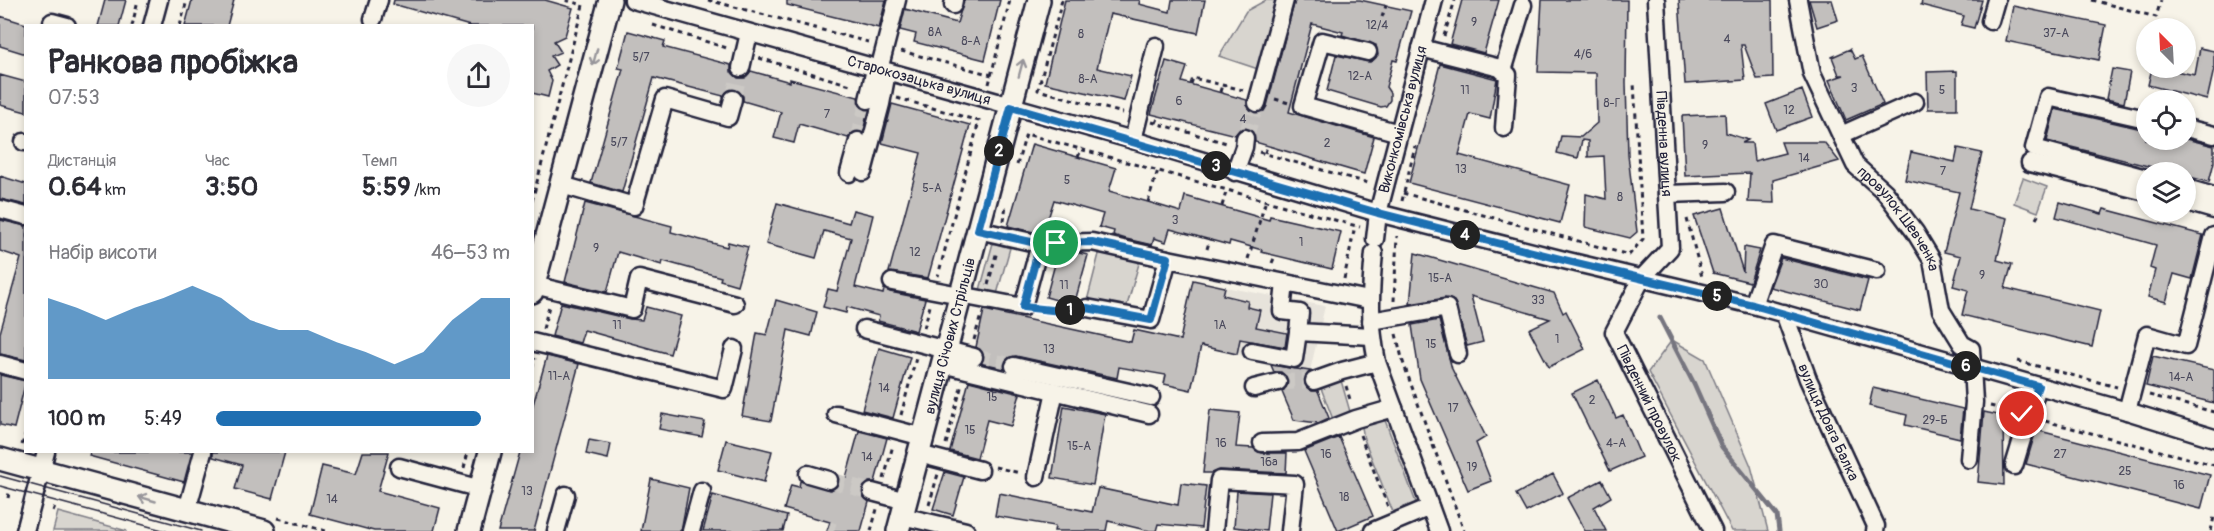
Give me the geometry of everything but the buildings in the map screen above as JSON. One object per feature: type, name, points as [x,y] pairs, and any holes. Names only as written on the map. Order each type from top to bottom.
[{"type":"main road","points":[[540,289],[562,185],[610,0]]},
{"type":"main road","name":"вулиця Січових Стрільців","points":[[902,516],[1039,0]]},
{"type":"main road","points":[[469,531],[490,453]]},
{"type":"main road","points":[[0,459],[44,461],[186,510],[264,531]]},
{"type":"street","points":[[153,24],[159,0]]},
{"type":"street","points":[[373,20],[379,0]]},
{"type":"street","name":"Старокозацька вулиця","points":[[633,0],[1133,140],[1378,213],[1753,305],[2127,411],[2214,438]]},
{"type":"street","points":[[858,141],[856,172],[897,0]]},
{"type":"street","points":[[1258,99],[1285,0]]},
{"type":"street","name":"Виконкомівська вулиця","points":[[1434,0],[1378,213],[1369,300],[1377,362],[1439,531]]},
{"type":"street","name":"Південна вулиця","points":[[1642,278],[1670,248],[1656,0]]},
{"type":"street","name":"провулок Шевченка","points":[[1798,0],[1812,74],[1855,165],[1885,192],[1915,232],[1932,260],[1941,310],[1962,344],[1971,349],[1974,402],[1969,459]]},
{"type":"street","points":[[1990,21],[1996,0]]},
{"type":"street","points":[[1503,71],[1519,3]]},
{"type":"street","points":[[1502,45],[1519,3]]},
{"type":"street","points":[[743,61],[749,33]]},
{"type":"street","points":[[1368,51],[1322,41],[1303,106],[1399,133]]},
{"type":"street","points":[[1133,140],[1156,46]]},
{"type":"street","points":[[1421,48],[1500,68],[1508,75],[1504,128]]},
{"type":"street","points":[[2136,117],[2048,97],[2034,148],[2136,175]]},
{"type":"street","points":[[562,185],[634,206],[665,99],[728,117],[733,99]]},
{"type":"street","points":[[1841,135],[1915,102]]},
{"type":"street","points":[[2196,130],[2214,135]]},
{"type":"street","points":[[1235,172],[1244,143]]},
{"type":"street","points":[[2030,163],[2136,190]]},
{"type":"street","points":[[2196,191],[2214,196]]},
{"type":"street","points":[[1667,194],[1726,192]]},
{"type":"street","points":[[2196,205],[2214,210]]},
{"type":"street","points":[[0,209],[24,215]]},
{"type":"street","points":[[892,282],[1023,307],[1040,244],[978,230]]},
{"type":"street","points":[[2127,411],[2147,335],[2186,346],[2214,236]]},
{"type":"street","points":[[1056,243],[1092,242],[1369,300]]},
{"type":"street","points":[[1753,305],[1774,245],[1877,271]]},
{"type":"street","points":[[1087,308],[1151,320],[1168,258]]},
{"type":"street","name":"Південний провулок","points":[[1642,278],[1614,332],[1713,531]]},
{"type":"street","points":[[540,289],[632,309],[639,279],[735,304]]},
{"type":"street","points":[[1252,351],[1294,360],[1300,314],[1282,311],[1285,283]]},
{"type":"street","points":[[1298,332],[1371,329],[1393,318],[1447,308],[1458,354]]},
{"type":"street","name":"вулиця Довга Балка","points":[[1784,314],[1808,379],[1876,526],[1875,531]]},
{"type":"street","points":[[864,329],[920,343],[944,357],[970,361],[1055,391],[1150,406],[1014,366]]},
{"type":"street","points":[[536,343],[724,389],[734,349]]},
{"type":"street","points":[[1314,381],[1377,362]]},
{"type":"street","points":[[0,364],[24,370]]},
{"type":"street","points":[[1254,388],[1278,382]]},
{"type":"street","points":[[2014,466],[2027,416],[2038,386]]},
{"type":"street","points":[[1036,477],[1055,391]]},
{"type":"street","points":[[1262,443],[1298,442],[1356,419],[1394,408]]},
{"type":"street","points":[[836,414],[897,430],[942,460],[980,470]]},
{"type":"street","points":[[186,510],[203,453]]},
{"type":"street","points":[[25,531],[44,461]]},
{"type":"street","points":[[399,467],[481,489]]},
{"type":"street","points":[[807,474],[830,480]]},
{"type":"street","points":[[1214,531],[1219,480],[1295,484],[1290,531]]},
{"type":"street","points":[[691,531],[702,491]]},
{"type":"street","points":[[876,493],[902,516],[966,531]]},
{"type":"street","points":[[556,531],[566,495]]},
{"type":"street","points":[[1373,531],[1430,507]]},
{"type":"path","points":[[132,24],[138,0]]},
{"type":"path","points":[[181,24],[187,0]]},
{"type":"path","points":[[565,0],[583,5]]},
{"type":"path","points":[[534,193],[584,0]]},
{"type":"path","points":[[708,0],[992,75],[1011,0]]},
{"type":"path","points":[[1062,0],[1038,90],[1156,123],[1244,143],[1265,153],[1368,183]]},
{"type":"path","points":[[1382,17],[1388,0]]},
{"type":"path","points":[[2092,0],[2156,17],[2161,0]]},
{"type":"path","points":[[646,23],[743,61],[979,121],[897,430],[876,493],[871,531]]},
{"type":"path","points":[[1191,84],[1192,78],[1222,85],[1258,99]]},
{"type":"path","points":[[1403,193],[1629,255],[1643,239],[1634,83]]},
{"type":"path","points":[[1220,92],[1222,85]]},
{"type":"path","points":[[1156,123],[1159,116]]},
{"type":"path","points":[[1014,175],[1026,134],[1355,226]]},
{"type":"path","points":[[1265,153],[1267,146]]},
{"type":"path","points":[[1078,157],[1082,148]]},
{"type":"path","points":[[1148,202],[1158,170]]},
{"type":"path","points":[[1222,206],[1227,189]]},
{"type":"path","points":[[925,521],[970,361],[1001,235],[1008,196]]},
{"type":"path","points":[[1244,274],[1266,200]]},
{"type":"path","points":[[2036,219],[2040,212]]},
{"type":"path","points":[[1397,236],[1393,318],[1403,362],[1464,531]]},
{"type":"path","points":[[536,343],[540,289]]},
{"type":"path","points":[[1023,307],[1061,311],[1087,308]]},
{"type":"path","points":[[2027,416],[2214,465]]},
{"type":"path","points":[[21,450],[24,439]]},
{"type":"path","points":[[53,511],[54,506]]},
{"type":"path","points":[[2211,531],[2214,517]]},
{"type":"shaded area","points":[[1266,0],[1278,0],[1258,69],[1219,56],[1246,11]]},
{"type":"shaded area","points":[[2023,178],[2047,187],[2038,212],[2014,203]]},
{"type":"shaded area","points":[[993,243],[1010,248],[997,294],[980,290]]},
{"type":"shaded area","points":[[1100,250],[1140,260],[1126,309],[1087,301]]},
{"type":"shaded area","points":[[1225,287],[1325,306],[1310,371],[1271,367],[1237,354],[1180,342]]},
{"type":"shaded area","points":[[1672,340],[1705,359],[1751,466],[1768,531],[1732,531],[1648,372]]},
{"type":"shaded area","points":[[1340,377],[1351,415],[1334,422],[1319,383]]},
{"type":"shaded area","points":[[1383,415],[1418,508],[1395,517],[1364,439],[1361,421]]},
{"type":"shaded area","points":[[58,512],[127,531],[53,531]]},
{"type":"waterway","points":[[1660,318],[1694,384],[1722,447],[1777,515],[1779,531]]},
{"type":"tunnel","points":[[733,99],[741,68]]},
{"type":"tunnel","points":[[858,141],[868,100]]},
{"type":"tunnel","points":[[1245,138],[1257,103]]},
{"type":"tunnel","points":[[974,357],[1014,366]]},
{"type":"tunnel","points":[[1278,382],[1314,381]]},
{"type":"tunnel","points":[[829,480],[872,492]]},
{"type":"tunnel","points":[[828,529],[834,531]]},
{"type":"tram line","points":[[0,476],[201,531]]},
{"type":"tram line","points":[[0,486],[166,531]]},
{"type":"route","points":[[1056,243],[1092,242],[1168,258],[1151,320],[1087,308],[1061,311],[1023,307],[1040,244],[978,230],[1011,107],[1133,140],[1378,213],[1753,305],[2038,386],[2027,416],[2022,414]]}]
